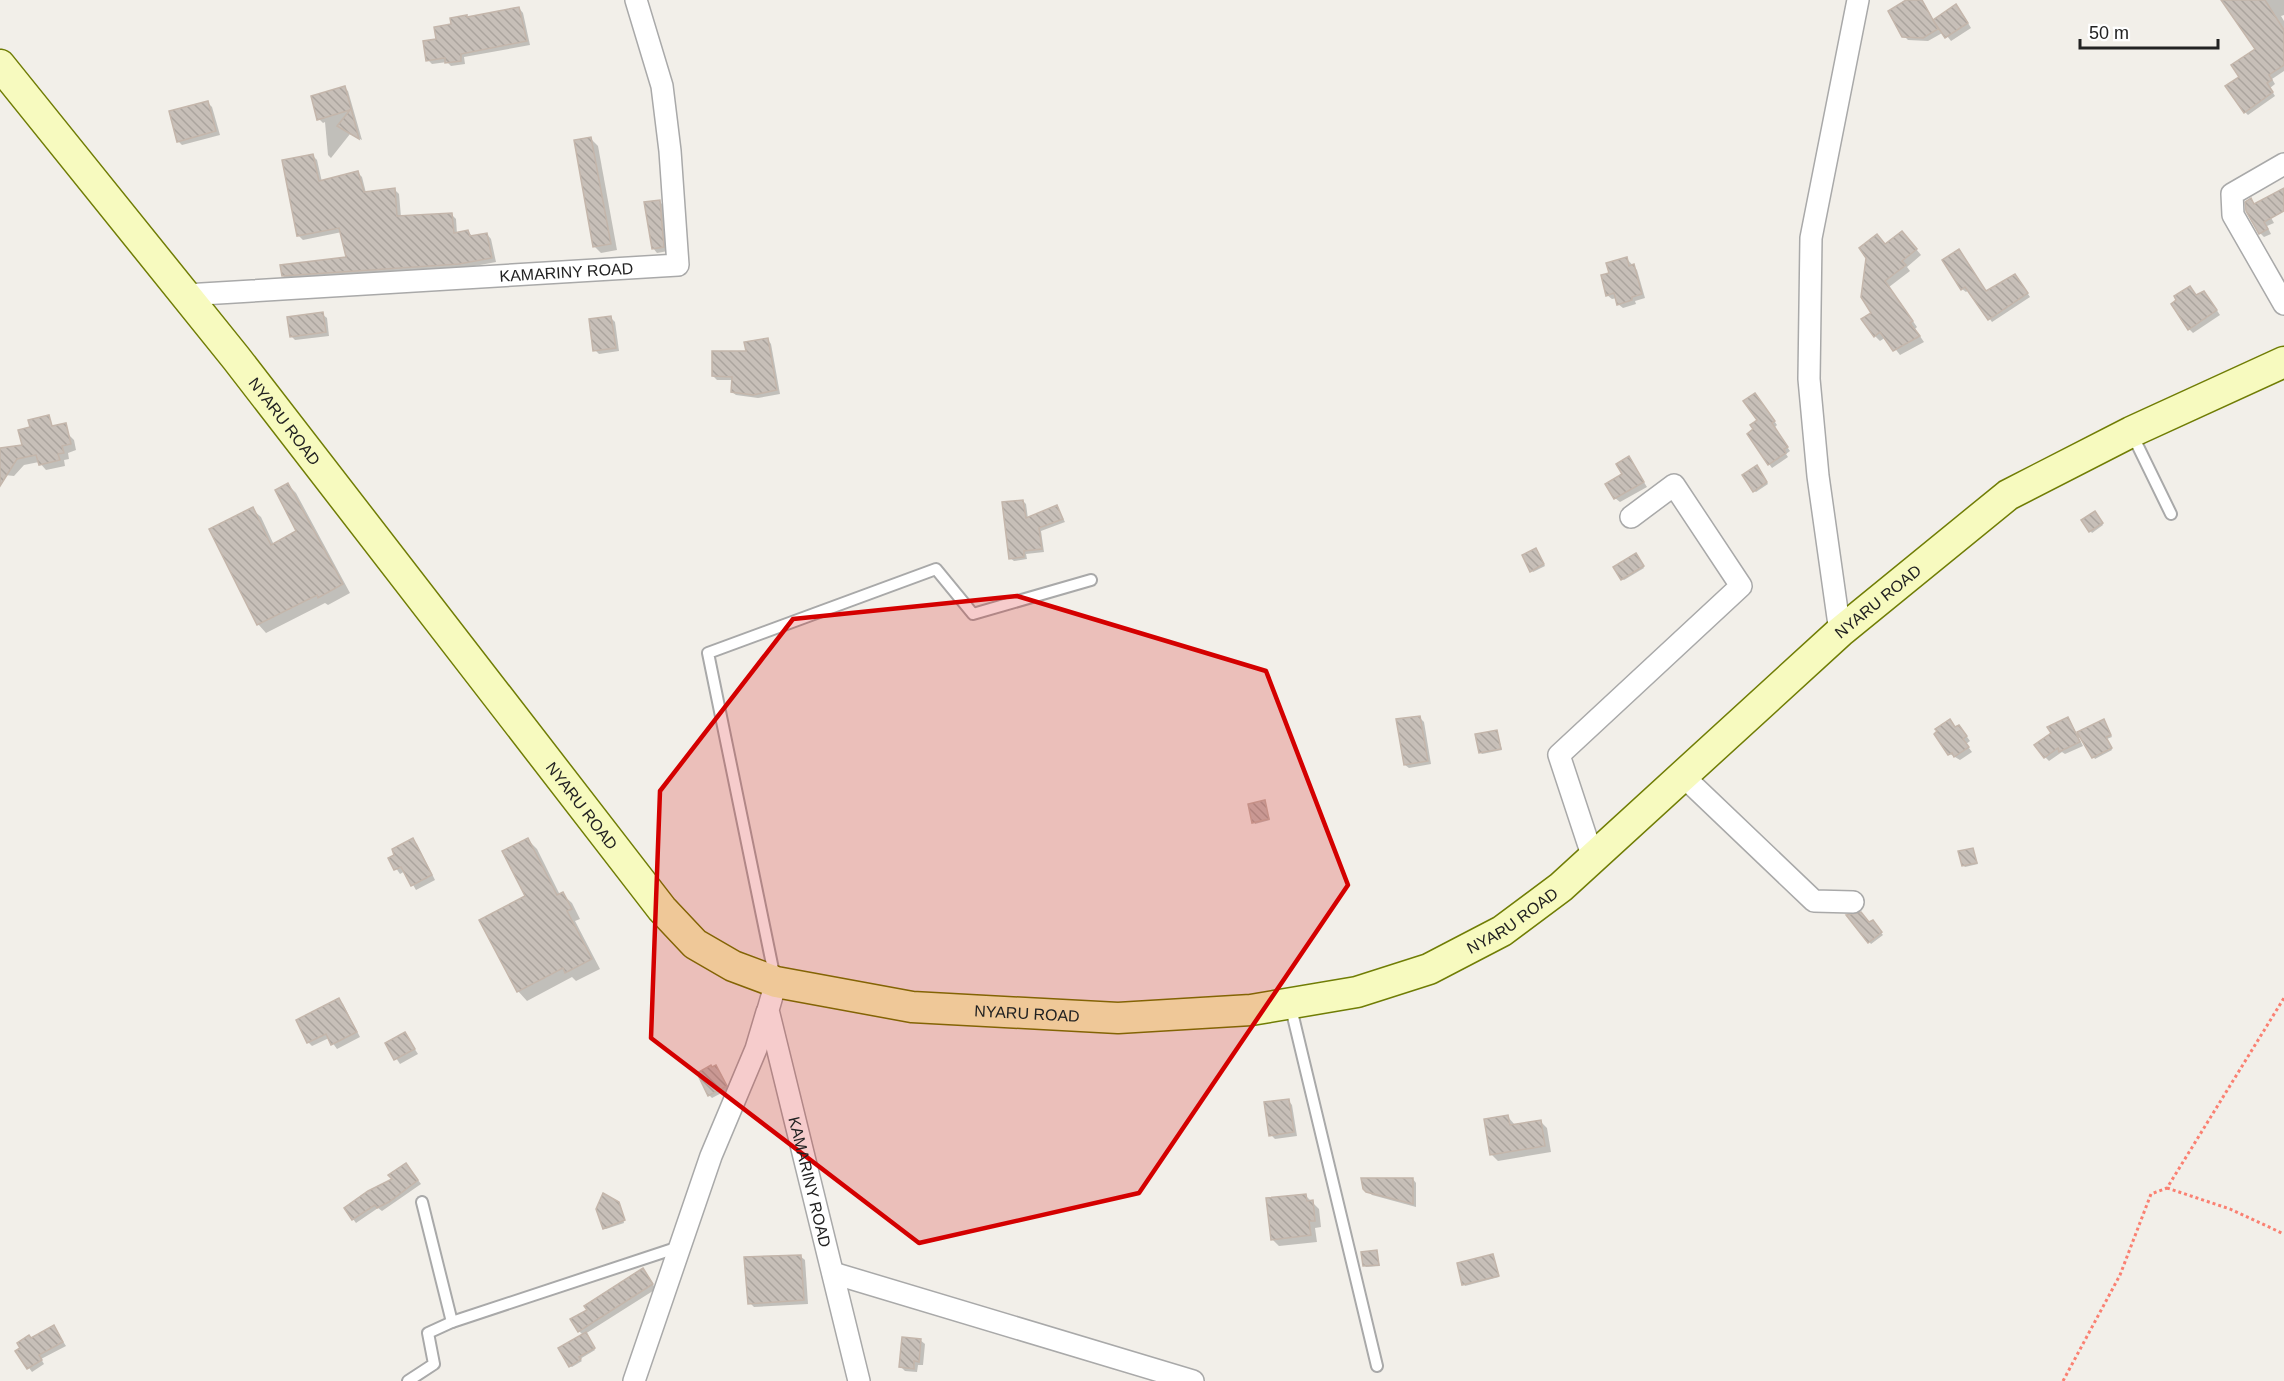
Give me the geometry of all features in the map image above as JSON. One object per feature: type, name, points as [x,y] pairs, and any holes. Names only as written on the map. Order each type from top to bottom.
[{"type":"main road","name":"NYARU ROAD","points":[[0,65],[185,295],[662,909],[695,944],[733,966],[772,996],[1118,1018],[1251,1010],[1290,1004],[1357,992],[1429,969],[1502,931],[1561,887],[1840,632],[2008,495],[2131,432],[2284,362]]},
{"type":"street","name":"KAMARINY ROAD","points":[[185,295],[678,265],[670,151],[662,86],[636,0]]},
{"type":"street","points":[[1840,632],[1818,476],[1809,379],[1811,237],[1858,0]]},
{"type":"street","points":[[2284,164],[2232,194],[2233,215],[2284,304]]},
{"type":"street","points":[[1593,858],[1559,755],[1741,586],[1674,485],[1631,517]]},
{"type":"street","points":[[1683,776],[1814,901],[1853,902]]},
{"type":"street","name":"KAMARINY ROAD","points":[[772,996],[859,1381]]},
{"type":"street","points":[[634,1381],[711,1156],[756,1049],[772,996]]},
{"type":"street","points":[[833,1273],[1193,1381]]},
{"type":"lane","points":[[2131,432],[2171,514]]},
{"type":"lane","points":[[772,996],[708,653],[936,569],[973,614],[1091,580]]},
{"type":"lane","points":[[1290,1004],[1377,1366]]},
{"type":"lane","points":[[422,1202],[452,1322]]},
{"type":"lane","points":[[408,1381],[434,1364],[428,1333],[452,1322],[679,1247]]},
{"type":"path","points":[[2064,1381],[2120,1275],[2151,1194],[2167,1188],[2284,998]]},
{"type":"path","points":[[2167,1188],[2230,1209],[2284,1234]]},
{"type":"highlighted area","points":[[1017,596],[1266,671],[1348,885],[1139,1193],[919,1243],[651,1038],[660,791],[793,619]]},
{"type":"building","points":[[1906,0],[1922,0],[1938,29],[1923,38],[1902,37],[1888,11]]},
{"type":"building","points":[[2221,0],[2265,0],[2284,30],[2284,65],[2269,75],[2272,80],[2267,83],[2273,92],[2244,113],[2225,86],[2239,77],[2231,65],[2255,49]]},
{"type":"building","points":[[1956,4],[1968,23],[1945,38],[1933,20]]},
{"type":"building","points":[[519,7],[527,41],[461,54],[461,61],[445,63],[445,58],[426,61],[423,41],[436,39],[434,27],[451,24],[450,18]]},
{"type":"building","points":[[345,86],[359,139],[337,126],[350,110],[317,120],[311,96]]},
{"type":"building","points":[[208,101],[216,131],[177,142],[169,111]]},
{"type":"building","points":[[591,137],[611,244],[593,247],[574,140]]},
{"type":"building","points":[[313,154],[319,181],[358,171],[364,192],[395,188],[397,216],[452,213],[454,233],[468,230],[470,236],[487,233],[492,258],[459,264],[282,276],[280,265],[346,257],[339,228],[297,236],[282,160]]},
{"type":"building","points":[[2284,188],[2284,211],[2264,222],[2268,229],[2259,234],[2246,211],[2245,202],[2251,198],[2254,204]]},
{"type":"building","points":[[660,200],[664,247],[652,249],[644,202]]},
{"type":"building","points":[[1902,231],[1917,249],[1902,261],[1906,265],[1885,281],[1913,321],[1910,323],[1920,336],[1893,351],[1880,332],[1874,337],[1861,319],[1871,313],[1861,297],[1866,258],[1859,248],[1877,234],[1885,244]]},
{"type":"building","points":[[1959,249],[1986,291],[2015,274],[2028,293],[1988,320],[1965,287],[1961,290],[1942,260]]},
{"type":"building","points":[[1627,257],[1629,266],[1634,264],[1642,294],[1617,305],[1614,293],[1606,296],[1601,275],[1609,273],[1606,263]]},
{"type":"building","points":[[2190,286],[2196,295],[2204,291],[2217,310],[2188,330],[2171,304],[2176,300],[2174,296]]},
{"type":"building","points":[[323,312],[326,332],[290,337],[287,317]]},
{"type":"building","points":[[611,316],[616,348],[593,351],[589,319]]},
{"type":"building","points":[[768,338],[777,390],[753,395],[731,392],[732,377],[712,376],[712,351],[746,351],[744,342]]},
{"type":"building","points":[[1755,393],[1775,421],[1772,423],[1788,447],[1784,449],[1786,453],[1768,465],[1747,434],[1753,429],[1750,425],[1757,420],[1743,401]]},
{"type":"building","points":[[49,415],[52,426],[66,423],[71,444],[62,446],[64,453],[58,454],[60,460],[39,465],[36,455],[17,459],[0,486],[0,448],[22,445],[18,430],[30,427],[28,420]]},
{"type":"building","points":[[1629,456],[1644,482],[1614,499],[1605,484],[1622,474],[1616,464]]},
{"type":"building","points":[[1757,465],[1767,482],[1753,492],[1742,475]]},
{"type":"building","points":[[288,483],[343,584],[318,598],[317,595],[257,625],[209,529],[253,507],[271,545],[296,531],[275,490]]},
{"type":"building","points":[[1023,500],[1026,518],[1057,505],[1063,519],[1039,528],[1042,549],[1024,551],[1024,557],[1009,559],[1002,502]]},
{"type":"building","points":[[2095,511],[2103,523],[2089,532],[2081,520]]},
{"type":"building","points":[[1536,548],[1544,564],[1530,572],[1522,555]]},
{"type":"building","points":[[1636,553],[1644,566],[1621,580],[1613,567]]},
{"type":"building","points":[[1420,716],[1428,761],[1404,765],[1396,719]]},
{"type":"building","points":[[2068,717],[2080,742],[2059,752],[2058,748],[2044,758],[2034,745],[2051,733],[2047,727]]},
{"type":"building","points":[[1950,719],[1955,727],[1959,725],[1967,736],[1963,739],[1969,747],[1954,757],[1952,753],[1948,755],[1934,734],[1937,731],[1935,729]]},
{"type":"building","points":[[2104,719],[2111,735],[2106,737],[2112,748],[2092,758],[2077,732]]},
{"type":"building","points":[[1497,730],[1501,749],[1479,753],[1475,734]]},
{"type":"building","points":[[1265,800],[1269,819],[1252,823],[1248,804]]},
{"type":"building","points":[[413,838],[432,875],[411,886],[401,867],[394,870],[388,858],[394,855],[392,849]]},
{"type":"building","points":[[528,838],[557,895],[563,892],[572,909],[567,911],[592,959],[565,973],[563,968],[517,992],[479,920],[525,896],[502,851]]},
{"type":"building","points":[[1973,848],[1977,863],[1962,866],[1958,851]]},
{"type":"building","points":[[1861,912],[1869,922],[1873,920],[1882,932],[1868,943],[1846,915]]},
{"type":"building","points":[[339,998],[357,1032],[331,1045],[326,1034],[307,1043],[296,1020]]},
{"type":"building","points":[[405,1032],[415,1049],[394,1060],[385,1043]]},
{"type":"building","points":[[711,1065],[712,1067],[716,1065],[727,1086],[708,1096],[697,1073]]},
{"type":"building","points":[[1289,1099],[1294,1132],[1269,1136],[1264,1102]]},
{"type":"building","points":[[1508,1115],[1510,1125],[1541,1120],[1545,1146],[1490,1155],[1484,1119]]},
{"type":"building","points":[[406,1163],[418,1180],[389,1202],[377,1208],[375,1205],[352,1220],[344,1208],[368,1191],[392,1179],[388,1175]]},
{"type":"building","points":[[1361,1178],[1413,1178],[1413,1204],[1366,1192],[1363,1189]]},
{"type":"building","points":[[603,1193],[619,1202],[625,1220],[603,1229],[596,1209]]},
{"type":"building","points":[[1306,1194],[1307,1201],[1313,1200],[1315,1221],[1309,1221],[1311,1235],[1271,1240],[1266,1198]]},
{"type":"building","points":[[1377,1250],[1379,1265],[1363,1266],[1361,1252]]},
{"type":"building","points":[[1493,1254],[1499,1276],[1462,1285],[1457,1263]]},
{"type":"building","points":[[801,1255],[804,1300],[748,1304],[744,1257]]},
{"type":"building","points":[[643,1268],[653,1284],[578,1332],[570,1319],[587,1310],[584,1306]]},
{"type":"building","points":[[54,1325],[63,1342],[39,1355],[42,1360],[27,1369],[15,1351],[20,1348],[17,1343],[29,1335],[31,1338]]},
{"type":"building","points":[[586,1332],[595,1348],[579,1357],[581,1359],[569,1367],[558,1348]]},
{"type":"building","points":[[902,1337],[921,1339],[919,1362],[914,1361],[914,1369],[899,1367]]}]
